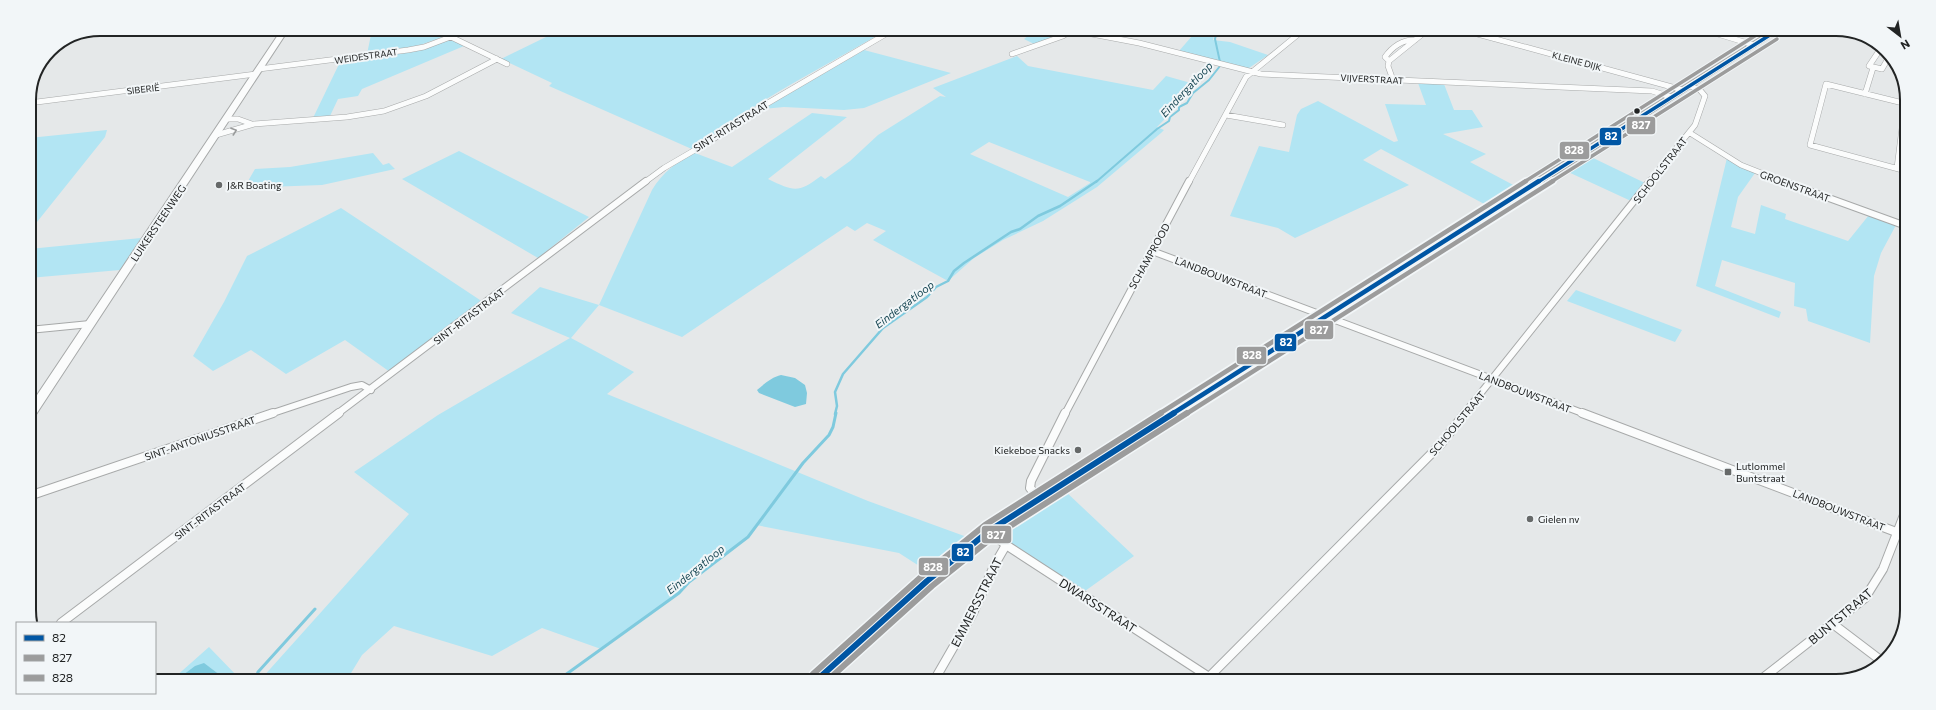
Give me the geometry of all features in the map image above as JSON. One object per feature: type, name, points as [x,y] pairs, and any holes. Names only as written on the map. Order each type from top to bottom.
[{"type":"main road","name":"LUIKERSTEENWEG","points":[[36,405],[281,36]]},
{"type":"main road","points":[[824,674],[927,581],[988,531],[1767,36]]},
{"type":"street","name":"SINT-RITASTRAAT","points":[[62,622],[664,168],[712,140],[762,106],[882,36]]},
{"type":"street","points":[[1012,54],[1063,36]]},
{"type":"street","name":"VIJVERSTRAAT","points":[[1104,36],[1152,46],[1250,72],[1393,80],[1652,91],[1671,97]]},
{"type":"street","name":"SCHAMPROOD","points":[[1039,498],[1030,488],[1031,481],[1090,364],[1246,77],[1250,72],[1296,36]]},
{"type":"street","points":[[1393,80],[1388,66],[1389,61],[1420,36]]},
{"type":"street","name":"KLEINE DIJK","points":[[1485,36],[1686,88]]},
{"type":"street","points":[[1724,36],[1754,45]]},
{"type":"street","name":"WEIDESTRAAT","points":[[258,72],[408,50],[451,37]]},
{"type":"street","points":[[451,37],[507,64]]},
{"type":"street","points":[[1878,52],[1869,66],[1882,70],[1887,61]]},
{"type":"street","points":[[216,135],[226,134],[252,124],[358,116],[400,107],[434,92],[497,59]]},
{"type":"street","points":[[1865,94],[1873,68]]},
{"type":"street","name":"SIBERIË","points":[[36,102],[258,72]]},
{"type":"street","points":[[1900,103],[1826,84],[1810,144],[1900,169]]},
{"type":"street","name":"SCHOOLSTRAAT","points":[[1211,674],[1441,444],[1493,380],[1690,133],[1697,121],[1705,96],[1700,90],[1686,88]]},
{"type":"street","points":[[1226,115],[1283,125]]},
{"type":"street","points":[[227,118],[238,119],[252,124]]},
{"type":"street","name":"GROENSTRAAT","points":[[1690,133],[1741,165],[1758,173],[1900,224]]},
{"type":"street","points":[[1897,168],[1900,147]]},
{"type":"street","name":"LANDBOUWSTRAAT","points":[[1152,251],[1900,534]]},
{"type":"street","points":[[36,329],[90,324]]},
{"type":"street","name":"SINT-ANTONIUSSTRAAT","points":[[36,494],[351,387],[362,385],[371,390]]},
{"type":"street","name":"DWARSSTRAAT","points":[[988,531],[1006,545],[1201,674]]},
{"type":"street","name":"BUNTSTRAAT","points":[[1768,674],[1865,598],[1876,585],[1900,536]]},
{"type":"street","name":"EMMERSSTRAAT","points":[[938,674],[973,613],[995,564],[1006,545]]},
{"type":"street","points":[[1833,624],[1878,658]]},
{"type":"shaded area","points":[[371,36],[446,36],[417,46],[367,54]]},
{"type":"shaded area","points":[[544,36],[876,36],[739,116],[694,150],[549,86],[552,83],[501,59],[546,37]]},
{"type":"shaded area","points":[[1028,36],[1055,36],[1034,44],[1024,39]]},
{"type":"shaded area","points":[[1192,36],[1214,36],[1213,40],[1230,42],[1268,55],[1249,68],[1244,68],[1179,51]]},
{"type":"shaded area","points":[[449,39],[464,46],[362,89],[358,96],[338,99],[330,116],[313,118],[340,62],[412,52]]},
{"type":"shaded area","points":[[864,50],[951,73],[864,108],[844,110],[784,107],[763,109]]},
{"type":"shaded area","points":[[1017,56],[1028,66],[1153,90],[1166,76],[1198,85],[1157,127],[1164,130],[1097,187],[1043,221],[1003,240],[974,258],[948,281],[873,240],[886,231],[867,223],[855,231],[847,226],[682,337],[599,305],[652,190],[670,168],[695,153],[732,167],[812,113],[847,117],[768,179],[791,188],[801,188],[821,176],[825,179],[850,161],[878,135],[940,96],[946,97],[933,88]],"holes":[[[989,142],[1090,182],[1068,197],[970,154]]]},
{"type":"shaded area","points":[[1418,83],[1444,84],[1454,110],[1472,110],[1483,127],[1443,134],[1486,154],[1470,162],[1519,188],[1488,206],[1381,149],[1363,160],[1409,185],[1295,238],[1278,228],[1230,216],[1259,146],[1289,152],[1297,115],[1301,109],[1318,101],[1394,142],[1398,141],[1385,104],[1426,105]]},
{"type":"shaded area","points":[[107,130],[105,137],[36,223],[36,137]]},
{"type":"shaded area","points":[[459,151],[589,217],[538,258],[402,179]]},
{"type":"shaded area","points":[[373,153],[383,165],[389,163],[395,169],[322,185],[244,188],[255,169],[290,167]]},
{"type":"shaded area","points":[[1589,156],[1645,183],[1631,201],[1566,171]]},
{"type":"shaded area","points":[[1727,158],[1755,173],[1738,197],[1731,227],[1755,234],[1761,205],[1786,214],[1785,219],[1848,241],[1869,215],[1896,225],[1881,253],[1874,276],[1870,343],[1808,321],[1806,309],[1794,306],[1795,283],[1722,260],[1715,286],[1781,312],[1779,318],[1696,286]]},
{"type":"shaded area","points":[[341,208],[483,302],[390,372],[345,340],[286,374],[251,350],[213,371],[193,356],[224,302],[247,256]]},
{"type":"shaded area","points":[[141,238],[120,270],[36,277],[36,248]]},
{"type":"shaded area","points":[[540,287],[599,305],[571,338],[634,372],[607,394],[868,501],[967,537],[927,571],[899,553],[756,525],[730,552],[688,584],[679,593],[601,649],[542,628],[492,656],[394,626],[362,655],[350,674],[266,674],[409,514],[354,472],[438,415],[570,338],[511,313]]},
{"type":"shaded area","points":[[1576,290],[1682,330],[1675,342],[1567,301]]},
{"type":"shaded area","points":[[781,375],[795,378],[805,385],[807,393],[806,404],[795,407],[759,393],[757,390],[762,385]]},
{"type":"shaded area","points":[[1064,490],[1134,556],[1085,591],[1010,543],[1005,538],[1003,531]]},
{"type":"shaded area","points":[[209,647],[235,674],[219,674],[209,667],[186,674],[179,674]]},
{"type":"shaded area","points":[[204,663],[219,674],[184,674],[195,666]]},
{"type":"waterway","name":"Eindergatloop","points":[[1216,36],[1215,39],[1220,62]]},
{"type":"waterway","name":"Eindergatloop","points":[[1096,182],[1157,129],[1169,121],[1170,117],[1179,110],[1179,107],[1187,103],[1193,93],[1209,80],[1220,66]]},
{"type":"waterway","name":"Eindergatloop","points":[[835,414],[837,406],[835,392],[843,374],[883,328],[927,297],[936,287],[948,281],[954,271],[964,263],[1011,232],[1020,229],[1038,216],[1060,206],[1097,181]]},
{"type":"waterway","name":"Eindergatloop","points":[[567,674],[679,593],[689,582],[748,537],[803,463],[829,435],[833,427],[836,413]]},
{"type":"waterway","points":[[257,674],[315,609]]},
{"type":"transit line","name":"828","points":[[813,674],[922,576],[985,525],[1755,36]]},
{"type":"transit line","name":"82","points":[[824,674],[927,581],[989,531],[1768,36]]},
{"type":"transit line","name":"827","points":[[835,674],[932,586],[993,537],[1777,39]]},
{"type":"place","name":"J&R Boating","points":[[219,185]]},
{"type":"place","name":"Kiekeboe Snacks","points":[[1078,450]]},
{"type":"place","name":"Lutlommel Buntstraat","points":[[1728,472]]},
{"type":"place","name":"Gielen nv","points":[[1530,519]]}]
